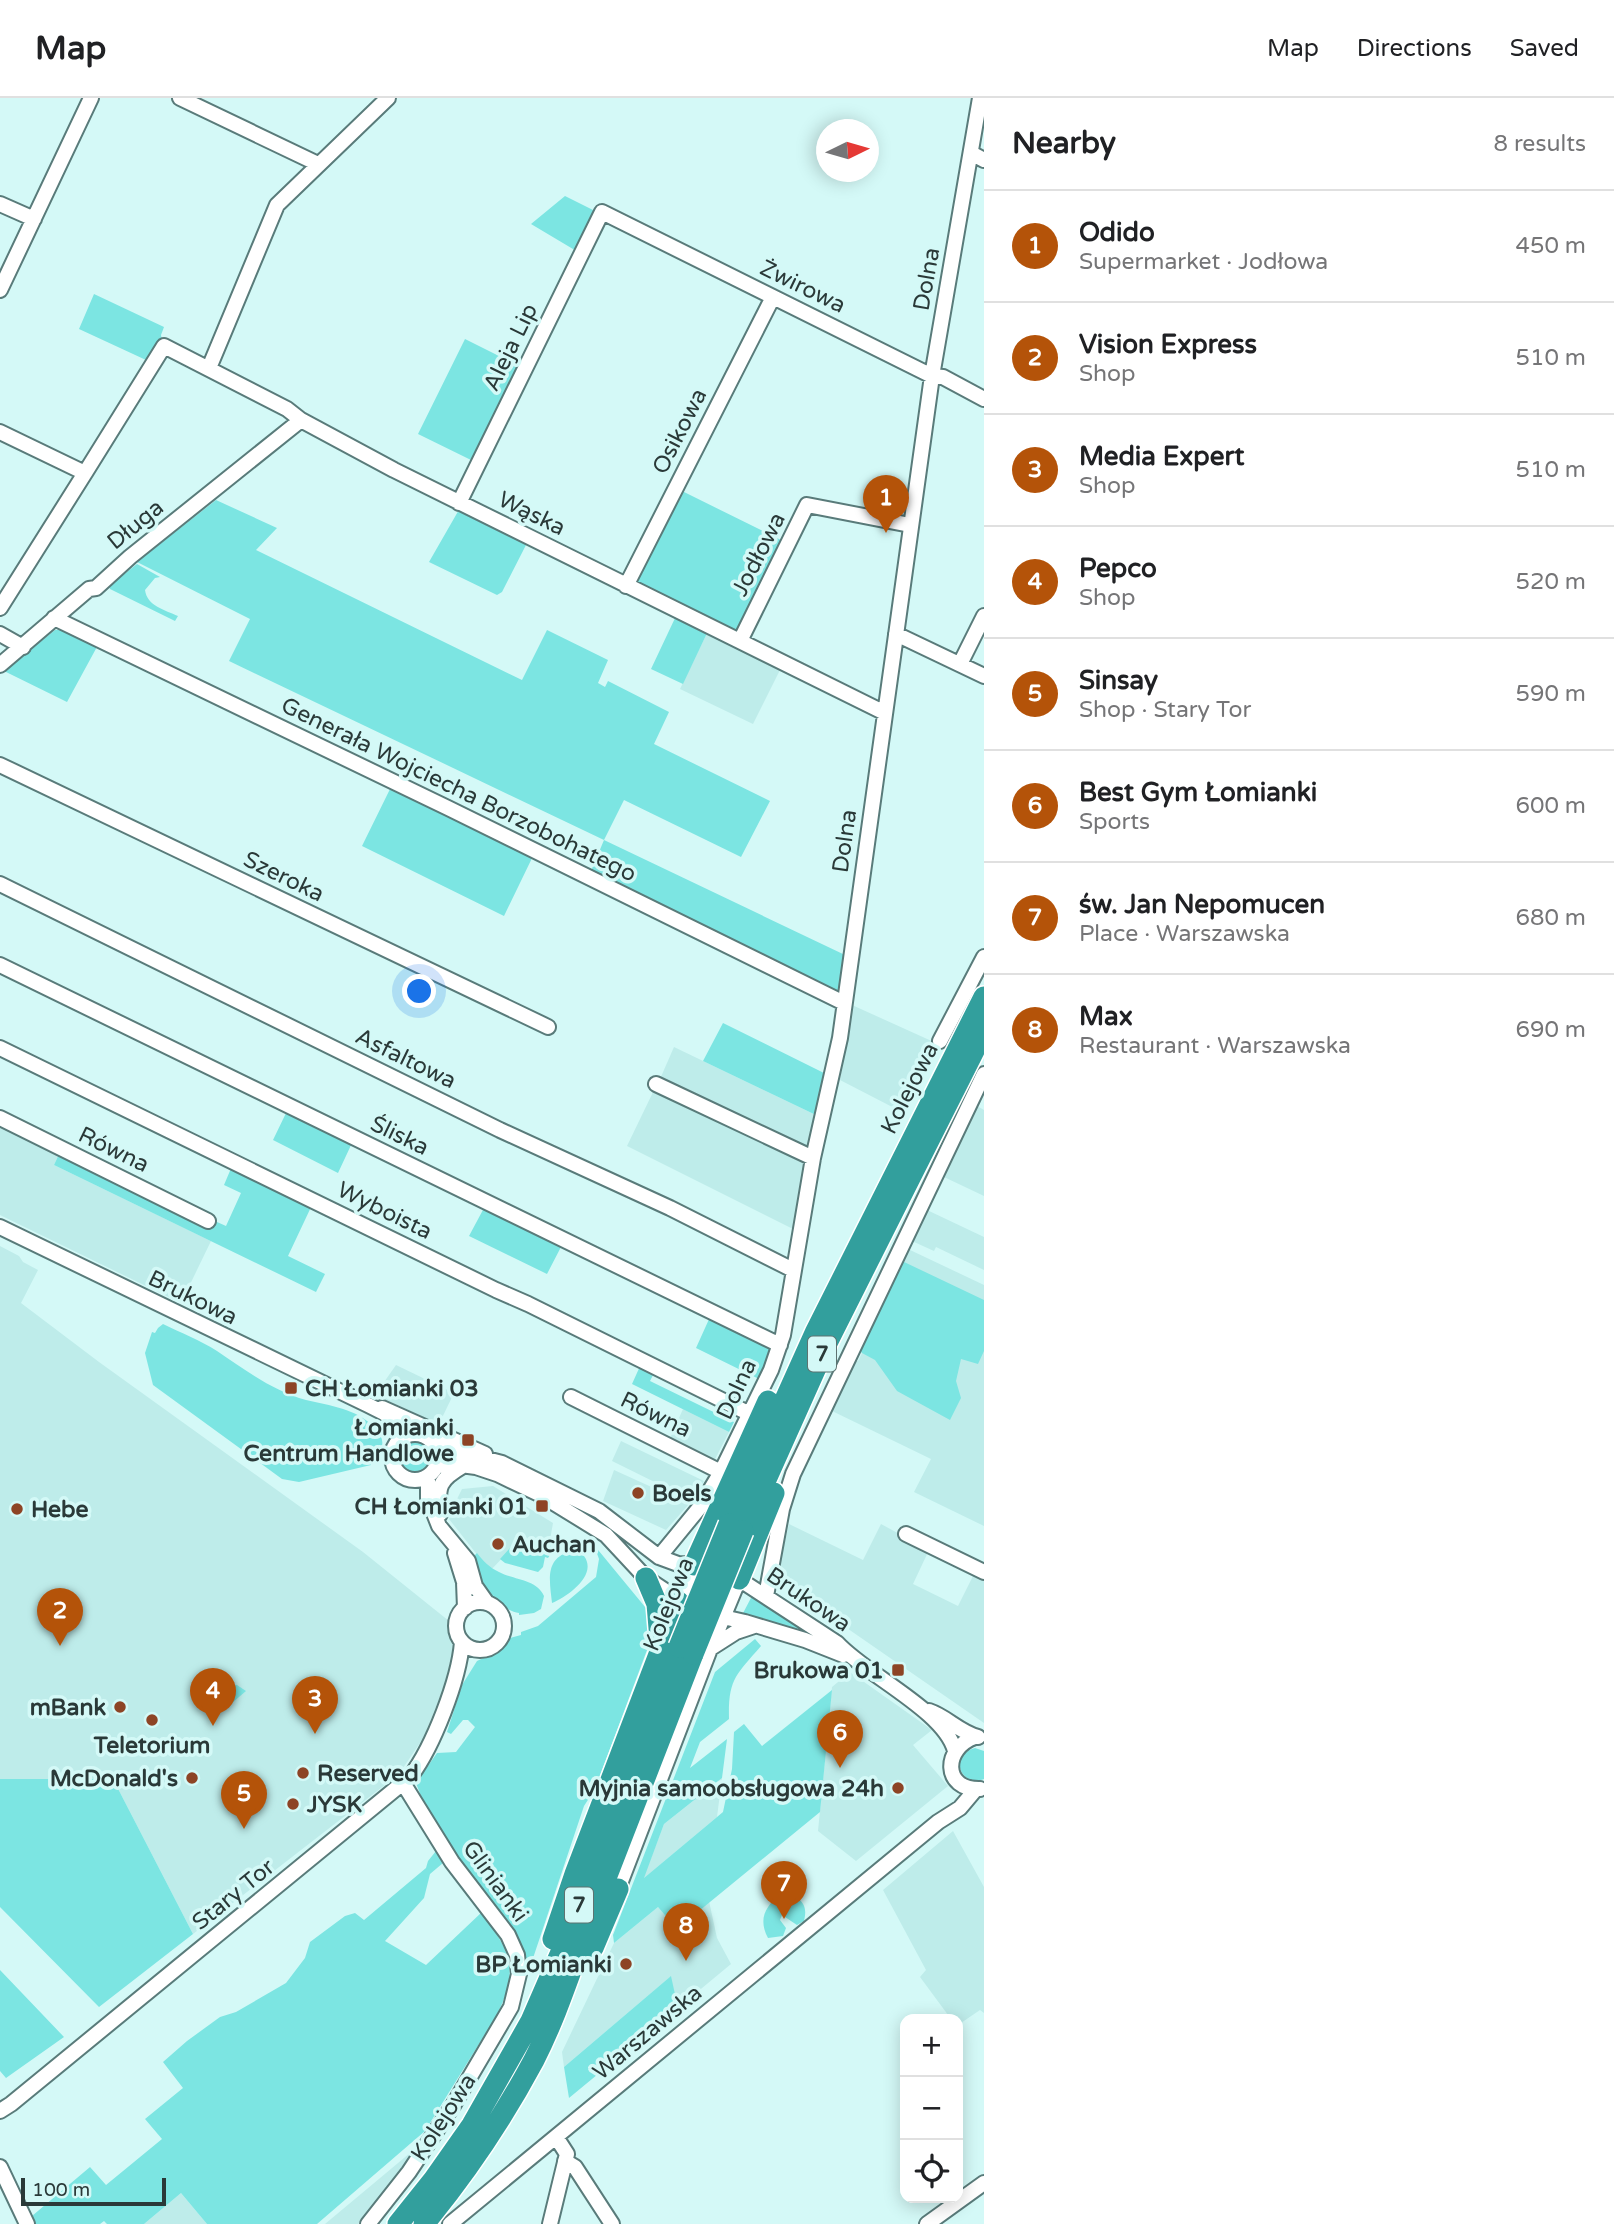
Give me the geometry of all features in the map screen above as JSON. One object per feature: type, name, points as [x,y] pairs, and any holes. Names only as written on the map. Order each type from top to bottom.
[{"type":"highway","name":"Kolejowa","points":[[899,1183],[984,997]]},
{"type":"highway","name":"Kolejowa","points":[[398,2224],[454,2151],[506,2067],[546,1986],[815,1333],[984,1031]]},
{"type":"highway","points":[[694,1565],[729,1483],[833,1268],[866,1212],[899,1183]]},
{"type":"highway","points":[[739,1579],[779,1479],[873,1281],[898,1219],[899,1183]]},
{"type":"highway","points":[[646,1578],[657,1604],[659,1617],[686,1650]]},
{"type":"highway","points":[[679,1602],[686,1650]]},
{"type":"highway","name":"Kolejowa","points":[[424,2224],[461,2176],[510,2102],[561,2004],[686,1650]]},
{"type":"highway","points":[[561,2004],[592,1951],[618,1889]]},
{"type":"street","points":[[0,290],[91,98]]},
{"type":"street","points":[[180,98],[318,163]]},
{"type":"street","points":[[209,368],[274,210],[285,195],[388,98]]},
{"type":"street","name":"Dolna","points":[[659,1557],[700,1507],[722,1472],[780,1345],[813,1158],[832,1079],[932,376],[977,157],[980,98]]},
{"type":"street","points":[[0,204],[34,219]]},
{"type":"street","name":"Żwirowa","points":[[602,212],[932,376],[943,377],[984,399]]},
{"type":"street","name":"Aleja Lip","points":[[459,503],[602,212]]},
{"type":"street","name":"Osikowa","points":[[626,586],[773,297]]},
{"type":"street","name":"Wąska","points":[[85,473],[164,345],[459,503],[885,713]]},
{"type":"street","name":"Długa","points":[[0,665],[54,618],[89,590],[96,588],[130,557],[301,420]]},
{"type":"street","points":[[0,432],[85,473],[0,608]]},
{"type":"street","name":"Jodłowa","points":[[740,641],[807,505],[910,525]]},
{"type":"street","points":[[960,664],[984,616]]},
{"type":"street","name":"Generała Wojciecha Borzobohatego","points":[[54,618],[449,808],[844,1003]]},
{"type":"street","points":[[0,634],[23,647]]},
{"type":"street","points":[[897,634],[984,676]]},
{"type":"street","name":"Szeroka","points":[[0,765],[548,1027]]},
{"type":"street","name":"Asfaltowa","points":[[0,884],[487,1124],[670,1208],[793,1270]]},
{"type":"street","name":"Kolejowa","points":[[940,1041],[984,957]]},
{"type":"street","name":"Śliska","points":[[0,965],[780,1345]]},
{"type":"street","name":"Wyboista","points":[[0,1048],[552,1315],[750,1414]]},
{"type":"street","points":[[766,1595],[782,1509],[793,1474],[984,1074]]},
{"type":"street","points":[[656,1084],[813,1158]]},
{"type":"street","name":"Równa","points":[[0,1118],[208,1221]]},
{"type":"street","name":"Brukowa","points":[[0,1227],[384,1413],[411,1434]]},
{"type":"street","name":"Równa","points":[[571,1397],[722,1472]]},
{"type":"street","points":[[368,1405],[388,1409],[411,1419],[599,1511],[659,1557],[678,1564],[694,1565],[679,1602],[646,1578],[618,1546],[595,1528],[541,1495],[497,1474],[463,1466],[432,1472],[416,1481],[408,1480],[399,1474],[394,1466],[392,1454],[396,1444],[411,1434],[424,1436],[436,1446],[464,1455],[492,1459]]},
{"type":"street","name":"Brukowa","points":[[368,1405],[388,1428],[396,1444]]},
{"type":"street","points":[[436,1446],[438,1454],[428,1497],[441,1529]]},
{"type":"street","points":[[441,1529],[438,1495],[441,1482],[463,1466]]},
{"type":"street","points":[[408,1480],[428,1517],[468,1561],[475,1586],[487,1603],[501,1615],[504,1630],[494,1646],[480,1650],[468,1647],[458,1635],[456,1623],[465,1608],[473,1603],[487,1603]]},
{"type":"street","points":[[906,1534],[984,1572]]},
{"type":"street","points":[[452,1542],[462,1574],[465,1608]]},
{"type":"street","name":"Brukowa","points":[[694,1565],[718,1567],[766,1595],[837,1643],[851,1658],[924,1710],[948,1736],[955,1751]]},
{"type":"street","points":[[618,1889],[686,1650],[722,1617],[739,1579]]},
{"type":"street","name":"Brukowa","points":[[679,1602],[705,1613],[810,1641],[851,1658]]},
{"type":"street","points":[[686,1650],[754,1626]]},
{"type":"street","name":"Stary Tor","points":[[0,2111],[12,2104],[410,1777],[424,1755],[455,1681],[462,1642]]},
{"type":"street","name":"Stary Tor","points":[[455,1681],[480,1650]]},
{"type":"street","name":"Brukowa","points":[[924,1710],[946,1718],[963,1732],[979,1738]]},
{"type":"street","points":[[979,1738],[966,1740],[955,1751],[951,1767],[957,1781],[968,1788],[980,1788]]},
{"type":"street","name":"Warszawska","points":[[938,1822],[956,1796],[957,1781]]},
{"type":"street","name":"Glinianki","points":[[368,2224],[409,2172],[454,2104],[511,2007],[519,1974],[517,1955],[508,1935],[452,1862],[403,1783]]},
{"type":"street","name":"Warszawska","points":[[450,2224],[938,1822],[960,1808],[980,1788]]},
{"type":"street","points":[[550,2224],[567,2154],[556,2137]]},
{"type":"street","points":[[565,2161],[575,2167],[612,2224]]},
{"type":"street","points":[[0,2167],[27,2224]]},
{"type":"street","points":[[927,2224],[984,2183]]},
{"type":"shaded area","points":[[565,196],[597,212],[578,252],[531,224]]},
{"type":"shaded area","points":[[94,294],[164,327],[162,341],[152,357],[146,360],[79,329]]},
{"type":"shaded area","points":[[465,339],[519,366],[471,460],[418,434]]},
{"type":"shaded area","points":[[680,490],[783,541],[738,633],[635,582]]},
{"type":"shaded area","points":[[216,500],[277,528],[256,550],[522,680],[547,630],[608,660],[598,683],[605,687],[608,681],[669,712],[654,744],[770,801],[741,857],[624,800],[604,840],[229,661],[250,619],[137,562]]},
{"type":"shaded area","points":[[460,508],[527,543],[502,592],[497,595],[429,562]]},
{"type":"shaded area","points":[[137,564],[160,577],[155,578],[145,590],[146,595],[157,607],[178,616],[175,621],[110,589],[109,586]]},
{"type":"shaded area","points":[[676,616],[708,631],[683,684],[651,669]]},
{"type":"shaded area","points":[[55,630],[64,630],[98,645],[67,702],[4,671]]},
{"type":"shaded area","points":[[708,631],[781,668],[753,724],[680,689]]},
{"type":"shaded area","points":[[392,785],[534,854],[504,916],[362,846]]},
{"type":"shaded area","points":[[604,840],[845,955],[838,997],[591,871]]},
{"type":"shaded area","points":[[852,1005],[936,1043],[902,1112],[840,1080]]},
{"type":"shaded area","points":[[723,1023],[828,1075],[818,1116],[703,1061]]},
{"type":"shaded area","points":[[674,1047],[818,1116],[811,1148],[805,1150],[660,1079]]},
{"type":"shaded area","points":[[655,1088],[802,1157],[807,1168],[795,1230],[627,1146]]},
{"type":"shaded area","points":[[977,1106],[984,1110],[984,1196],[944,1177]]},
{"type":"shaded area","points":[[287,1111],[352,1143],[338,1173],[273,1140]]},
{"type":"shaded area","points":[[0,1123],[60,1152],[54,1165],[211,1241],[181,1303],[0,1215]]},
{"type":"shaded area","points":[[60,1152],[226,1226],[241,1193],[224,1185],[232,1166],[312,1205],[288,1256],[325,1274],[316,1292],[54,1165]]},
{"type":"shaded area","points":[[484,1208],[562,1245],[547,1274],[469,1236]]},
{"type":"shaded area","points":[[927,1210],[984,1237],[984,1270],[936,1247],[934,1251],[912,1241]]},
{"type":"shaded area","points":[[0,1246],[38,1270],[21,1303],[363,1552],[449,1621],[458,1651],[424,1737],[399,1774],[193,1934],[113,1779],[0,1779]]},
{"type":"shaded area","points":[[908,1249],[984,1285],[984,1526],[914,1492],[931,1459],[830,1410],[853,1361],[858,1361],[862,1353],[859,1348]]},
{"type":"shaded area","points":[[902,1261],[984,1300],[984,1351],[978,1364],[961,1359],[956,1381],[961,1398],[950,1420],[897,1391],[875,1360],[859,1349]]},
{"type":"shaded area","points":[[710,1317],[772,1346],[759,1379],[696,1348]]},
{"type":"shaded area","points":[[163,1324],[211,1347],[282,1391],[342,1409],[368,1421],[382,1441],[376,1460],[371,1462],[371,1465],[299,1482],[282,1479],[153,1385],[145,1353],[152,1332],[155,1333]]},
{"type":"shaded area","points":[[641,1364],[655,1371],[650,1381],[734,1422],[729,1432],[632,1384]]},
{"type":"shaded area","points":[[396,1365],[454,1393],[439,1424],[375,1395]]},
{"type":"shaded area","points":[[683,1409],[729,1432],[712,1465],[668,1443]]},
{"type":"shaded area","points":[[415,1441],[427,1446],[432,1458],[427,1470],[415,1475],[403,1470],[398,1458],[403,1446]]},
{"type":"shaded area","points":[[621,1441],[704,1481],[693,1501],[612,1461]]},
{"type":"shaded area","points":[[614,1470],[689,1504],[666,1530],[603,1501]]},
{"type":"shaded area","points":[[493,1486],[553,1523],[550,1540],[508,1552],[490,1571],[449,1519],[462,1489]]},
{"type":"shaded area","points":[[789,1524],[863,1560],[881,1524],[929,1550],[913,1584],[958,1606],[975,1572],[984,1576],[984,1723],[802,1597],[778,1571]]},
{"type":"shaded area","points":[[556,1539],[564,1542],[558,1546],[554,1543],[554,1549],[548,1558],[545,1557],[543,1567],[538,1572],[505,1563],[500,1559],[511,1547]]},
{"type":"shaded area","points":[[594,1545],[650,1613],[653,1634],[595,1789],[584,1806],[522,1991],[522,1960],[419,1801],[422,1799],[416,1783],[437,1753],[456,1752],[475,1727],[468,1720],[463,1720],[451,1734],[447,1732],[462,1685],[477,1661],[498,1651],[510,1638],[538,1626],[596,1577],[599,1559]]},
{"type":"shaded area","points":[[569,1552],[584,1556],[587,1570],[573,1590],[552,1603],[552,1566],[561,1555]]},
{"type":"shaded area","points":[[477,1553],[496,1570],[541,1590],[544,1596],[541,1609],[519,1615],[493,1599],[479,1578],[474,1556]]},
{"type":"shaded area","points":[[752,1596],[824,1642],[741,1617]]},
{"type":"shaded area","points":[[755,1639],[761,1646],[735,1678],[730,1695],[729,1719],[700,1742],[690,1768],[727,1739],[722,1778],[664,1824],[644,1878],[723,1812],[732,1769],[734,1732],[744,1724],[762,1746],[832,1690],[820,1812],[677,1929],[658,1907],[614,1943],[613,1935],[715,1672]]},
{"type":"shaded area","points":[[850,1672],[932,1730],[913,1745],[948,1786],[856,1861],[818,1831],[832,1687]]},
{"type":"shaded area","points":[[202,1682],[237,1685],[246,1691],[225,1709],[196,1696]]},
{"type":"shaded area","points":[[975,1748],[984,1751],[984,1779],[968,1779],[960,1769],[962,1757]]},
{"type":"shaded area","points":[[722,1778],[717,1817],[643,1879],[664,1824]]},
{"type":"shaded area","points":[[0,1779],[113,1779],[193,1934],[99,2007],[0,1907]]},
{"type":"shaded area","points":[[953,1831],[984,1887],[984,2013],[980,2010],[963,2022],[963,2014],[947,2014],[920,1977],[926,1970],[883,1890]]},
{"type":"shaded area","points":[[436,1851],[443,1863],[430,1874],[424,1898],[385,1941],[426,1965],[482,1912],[505,1950],[510,1972],[497,2015],[425,2131],[317,2224],[207,2224],[181,2193],[144,2224],[107,2224],[104,2221],[100,2224],[32,2224],[32,2216],[90,2167],[106,2185],[162,2139],[145,2119],[183,2088],[163,2062],[220,2017],[236,2012],[286,1983],[305,1958],[310,1942],[345,1916],[355,1913],[364,1920],[426,1868]]},
{"type":"shaded area","points":[[781,1893],[801,1901],[805,1909],[804,1921],[797,1925],[782,1915],[780,1920],[786,1928],[783,1936],[768,1938],[764,1925],[765,1914]]},
{"type":"shaded area","points":[[709,1901],[717,1938],[731,1964],[678,2008],[670,1977],[564,2067],[562,2052],[614,1943],[658,1907],[677,1928]]},
{"type":"shaded area","points":[[0,1970],[64,2037],[6,2078],[0,2071]]},
{"type":"shaded area","points":[[671,1976],[678,2008],[569,2098],[564,2067]]},
{"type":"shaded area","points":[[422,2143],[358,2224],[325,2224]]},
{"type":"shaded area","points":[[181,2193],[207,2224],[144,2224]]},
{"type":"place","name":"Odido","points":[[886,533]]},
{"type":"place","name":"CH Łomianki 03","points":[[291,1388]]},
{"type":"place","name":"Łomianki Centrum Handlowe","points":[[468,1440]]},
{"type":"place","name":"Boels","points":[[638,1493]]},
{"type":"place","name":"CH Łomianki 01","points":[[542,1506]]},
{"type":"place","name":"Hebe","points":[[17,1509]]},
{"type":"place","name":"Auchan","points":[[498,1544]]},
{"type":"place","name":"Vision Express","points":[[60,1646]]},
{"type":"place","name":"Brukowa 01","points":[[898,1670]]},
{"type":"place","name":"mBank","points":[[120,1707]]},
{"type":"place","name":"Teletorium","points":[[152,1720]]},
{"type":"place","name":"Pepco","points":[[213,1726]]},
{"type":"place","name":"Media Expert","points":[[315,1734]]},
{"type":"place","name":"Best Gym Łomianki","points":[[840,1768]]},
{"type":"place","name":"Reserved","points":[[303,1773]]},
{"type":"place","name":"McDonald's","points":[[192,1778]]},
{"type":"place","name":"Myjnia samoobsługowa 24h","points":[[898,1788]]},
{"type":"place","name":"JYSK","points":[[293,1804]]},
{"type":"place","name":"Sinsay","points":[[244,1829]]},
{"type":"place","name":"św. Jan Nepomucen","points":[[784,1919]]},
{"type":"place","name":"Max","points":[[686,1961]]},
{"type":"place","name":"BP Łomianki","points":[[626,1964]]}]
